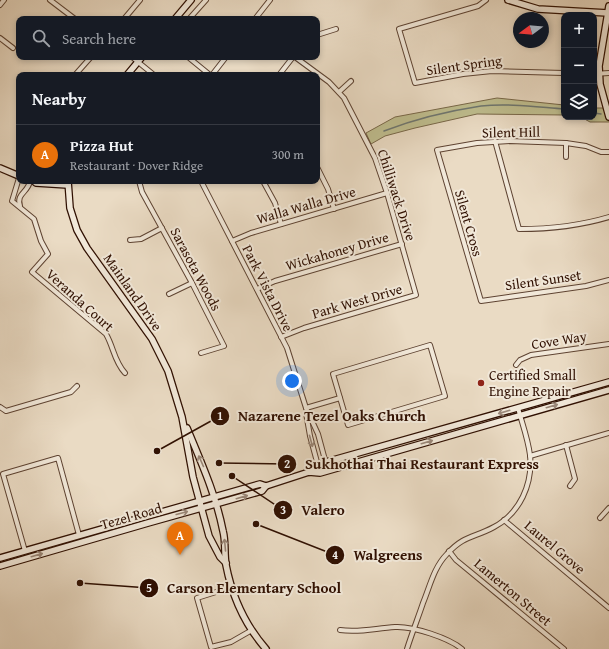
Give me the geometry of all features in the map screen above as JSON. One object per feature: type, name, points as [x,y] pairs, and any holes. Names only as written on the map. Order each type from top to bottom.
[{"type":"main road","points":[[178,16],[191,0]]},
{"type":"main road","points":[[508,0],[538,9],[608,13]]},
{"type":"main road","points":[[597,70],[609,6]]},
{"type":"main road","points":[[130,72],[138,62]]},
{"type":"main road","points":[[597,77],[609,117]]},
{"type":"main road","points":[[0,168],[16,176]]},
{"type":"main road","name":"Mainland Drive","points":[[68,184],[70,208],[77,230],[87,248],[152,339],[168,371],[182,417],[206,474],[216,504],[224,532],[226,563]]},
{"type":"main road","name":"Tezel Road","points":[[0,558],[79,535],[200,505],[216,504],[262,491],[266,486],[309,472],[318,465],[326,462],[609,382]]},
{"type":"main road","name":"Tezel Road","points":[[309,472],[320,473],[328,471],[609,390]]},
{"type":"main road","name":"Mainland Drive","points":[[182,417],[193,477],[209,536],[220,557],[226,563]]},
{"type":"main road","name":"Tezel Road","points":[[0,566],[148,522],[200,505],[214,498],[260,484],[266,486]]},
{"type":"main road","points":[[226,563],[238,603],[252,630],[266,649]]},
{"type":"street","points":[[0,6],[4,0]]},
{"type":"street","points":[[50,0],[71,16]]},
{"type":"street","points":[[127,16],[140,0]]},
{"type":"street","points":[[192,16],[206,0]]},
{"type":"street","points":[[257,16],[270,0]]},
{"type":"street","name":"Silent Spring","points":[[486,0],[478,6],[399,29],[415,83],[492,70],[561,72]]},
{"type":"street","points":[[320,34],[336,28]]},
{"type":"street","points":[[0,38],[13,48]]},
{"type":"street","points":[[78,72],[88,60]]},
{"type":"street","points":[[136,60],[150,72]]},
{"type":"street","points":[[192,60],[207,72]]},
{"type":"street","points":[[214,72],[224,60]]},
{"type":"street","points":[[282,72],[292,60]]},
{"type":"street","name":"Chilliwack Drive","points":[[298,60],[315,72]]},
{"type":"street","points":[[597,74],[609,73]]},
{"type":"street","name":"Chilliwack Drive","points":[[320,76],[339,92],[347,104],[375,158],[402,244],[416,295]]},
{"type":"street","points":[[339,92],[352,81]]},
{"type":"street","points":[[495,141],[519,229],[572,226],[609,217]]},
{"type":"street","name":"Silent Hill","points":[[437,150],[495,141],[566,143],[586,146],[601,152],[609,152]]},
{"type":"street","points":[[566,143],[566,157]]},
{"type":"street","name":"Silent Cross","points":[[437,150],[481,301]]},
{"type":"street","points":[[320,172],[328,189],[334,208]]},
{"type":"street","name":"Veranda Court","points":[[17,184],[12,201],[34,219],[41,241],[48,254],[32,272],[106,334],[117,363],[125,373]]},
{"type":"street","points":[[20,207],[20,196],[29,184]]},
{"type":"street","name":"Sarasota Woods","points":[[140,184],[142,192],[192,283],[224,346],[201,353]]},
{"type":"street","name":"Park Vista Drive","points":[[203,184],[290,356],[306,408],[318,434],[328,471]]},
{"type":"street","points":[[265,184],[275,203],[281,224]]},
{"type":"street","name":"Walla Walla Drive","points":[[232,241],[251,233],[386,193]]},
{"type":"street","points":[[130,240],[141,239],[162,228]]},
{"type":"street","name":"Wickahoney Drive","points":[[257,289],[275,281],[402,244]]},
{"type":"street","name":"Silent Sunset","points":[[481,301],[586,286],[609,280]]},
{"type":"street","points":[[169,294],[192,283]]},
{"type":"street","name":"Park West Drive","points":[[281,337],[304,328],[416,295]]},
{"type":"street","name":"Cove Way","points":[[516,365],[520,360],[531,355],[609,344]]},
{"type":"street","points":[[430,345],[445,396],[348,425],[340,398],[333,374],[430,345]]},
{"type":"street","points":[[0,407],[6,411],[71,392],[78,386]]},
{"type":"street","points":[[306,408],[340,398]]},
{"type":"street","name":"Park Vista Drive","points":[[306,408],[310,436],[320,473]]},
{"type":"street","points":[[407,649],[435,570],[442,559],[461,540],[493,527],[504,520],[515,509],[526,490],[529,476],[530,456],[518,408]]},
{"type":"street","points":[[530,456],[609,433]]},
{"type":"street","points":[[566,445],[575,479],[570,486]]},
{"type":"street","points":[[25,551],[3,474],[58,458],[79,535]]},
{"type":"street","points":[[600,518],[609,508]]},
{"type":"street","name":"Laurel Grove","points":[[504,520],[609,608]]},
{"type":"street","name":"Lamerton Street","points":[[449,551],[456,560],[564,649]]},
{"type":"street","points":[[232,587],[197,598],[211,647],[231,642],[252,630]]},
{"type":"street","points":[[340,630],[361,632],[395,627],[414,629],[444,638],[462,649]]},
{"type":"shaded area","points":[[497,98],[561,105],[561,115],[477,114],[385,136],[371,144],[366,133],[395,117]]},
{"type":"shaded area","points":[[597,108],[609,108],[609,122],[590,122],[586,120],[597,120]]},
{"type":"waterway","points":[[384,131],[432,116],[481,106],[512,105],[561,109]]},
{"type":"waterway","points":[[597,113],[601,114]]},
{"type":"place","name":"Certified Small Engine Repair","points":[[481,383]]},
{"type":"place","name":"Nazarene Tezel Oaks Church","points":[[157,451]]},
{"type":"place","name":"Sukhothai Thai Restaurant Express","points":[[219,463]]},
{"type":"place","name":"Valero","points":[[232,476]]},
{"type":"place","name":"Walgreens","points":[[256,524]]},
{"type":"place","name":"Pizza Hut","points":[[180,555]]},
{"type":"place","name":"Carson Elementary School","points":[[80,583]]}]
